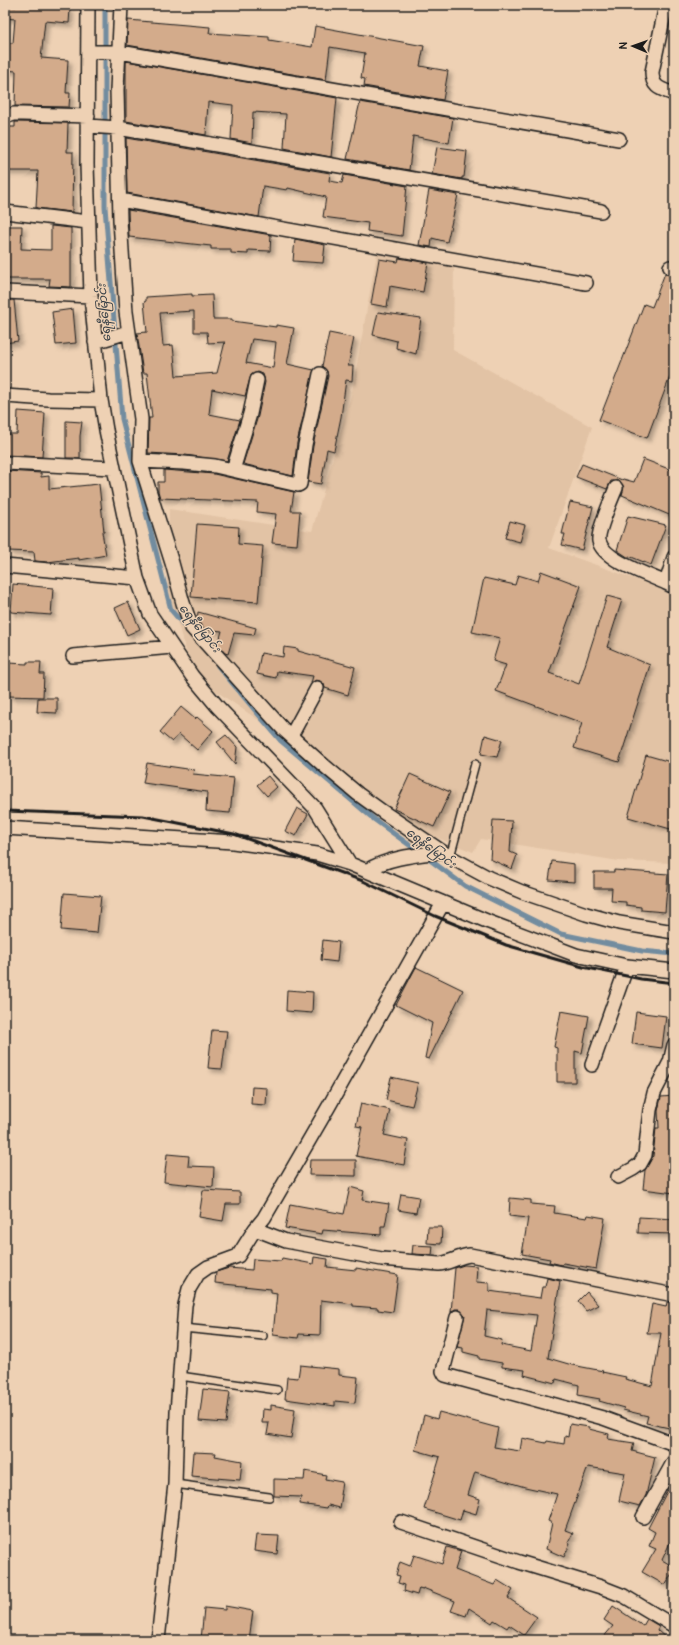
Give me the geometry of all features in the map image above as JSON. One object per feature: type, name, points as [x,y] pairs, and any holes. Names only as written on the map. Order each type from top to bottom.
[{"type":"street","points":[[88,5],[91,52],[88,222],[91,296],[98,341],[101,400],[113,468],[137,578],[150,614],[192,676],[218,707],[315,808],[350,864]]},
{"type":"street","points":[[121,5],[117,53],[116,128],[126,332],[141,419],[140,461],[192,628],[291,736],[358,794],[441,854],[489,878],[522,892],[572,909],[620,923],[674,932]]},
{"type":"street","points":[[666,5],[652,72],[652,80],[655,85],[674,94]]},
{"type":"street","points":[[91,52],[117,53],[619,139]]},
{"type":"street","points":[[5,118],[14,114],[22,114],[89,123],[601,210]]},
{"type":"street","points":[[120,200],[586,283]]},
{"type":"street","points":[[5,212],[88,222]]},
{"type":"street","points":[[5,292],[91,296]]},
{"type":"street","points":[[98,341],[126,332]]},
{"type":"street","points":[[140,461],[201,464],[295,485],[300,484],[305,445],[320,374]]},
{"type":"street","points":[[233,470],[250,414],[257,380]]},
{"type":"street","points":[[5,396],[48,399],[101,400]]},
{"type":"street","points":[[5,463],[113,468]]},
{"type":"street","points":[[616,488],[598,540],[607,554],[670,585],[674,557]]},
{"type":"street","points":[[5,566],[137,578]]},
{"type":"street","points":[[73,656],[172,647]]},
{"type":"street","points":[[291,736],[317,688]]},
{"type":"street","points":[[5,828],[233,842],[317,854],[368,869],[489,922],[576,954],[627,966],[674,971]]},
{"type":"street","points":[[368,869],[392,860],[441,854]]},
{"type":"street","points":[[158,1640],[175,1484],[180,1376],[188,1289],[193,1280],[208,1267],[238,1256],[255,1229],[264,1218],[443,903]]},
{"type":"street","points":[[592,1065],[627,966]]},
{"type":"street","points":[[618,1177],[633,1170],[640,1164],[645,1155],[650,1110],[654,1093],[670,1062],[674,1045]]},
{"type":"street","points":[[255,1229],[286,1241],[382,1259],[444,1264],[465,1255],[479,1256],[674,1294]]},
{"type":"street","points":[[457,1317],[443,1371],[445,1375],[603,1418],[674,1444]]},
{"type":"street","points":[[643,1517],[674,1461]]},
{"type":"street","points":[[401,1522],[519,1562],[601,1587],[624,1596],[674,1626]]},
{"type":"lane","points":[[441,854],[475,764]]},
{"type":"lane","points":[[184,1328],[263,1336]]},
{"type":"lane","points":[[180,1376],[277,1390]]},
{"type":"lane","points":[[175,1484],[270,1497]]},
{"type":"shaded area","points":[[416,248],[454,261],[453,350],[592,427],[549,548],[674,593],[674,863],[619,861],[481,839],[473,852],[377,814],[292,743],[194,676],[167,590],[169,509],[312,531],[352,392],[377,253]]},
{"type":"building","points":[[16,5],[70,9],[69,23],[45,21],[41,58],[68,60],[66,93],[70,93],[69,107],[15,106],[16,71],[5,70],[5,43],[13,43],[15,19],[5,18],[5,6],[16,7]]},
{"type":"building","points":[[128,20],[210,27],[209,33],[269,37],[269,40],[312,47],[315,26],[424,46],[420,66],[448,71],[443,100],[364,86],[365,79],[361,78],[365,53],[330,47],[326,80],[127,45]]},
{"type":"building","points":[[126,61],[337,98],[331,157],[284,148],[286,114],[253,112],[252,143],[231,139],[233,105],[208,102],[206,135],[126,121]]},
{"type":"building","points":[[360,102],[453,118],[449,143],[413,136],[409,170],[347,159]]},
{"type":"building","points":[[15,122],[68,123],[67,152],[73,152],[72,212],[36,208],[38,171],[5,171],[5,127],[15,127]]},
{"type":"building","points":[[126,138],[330,173],[329,181],[342,183],[344,175],[407,186],[402,236],[367,231],[368,223],[323,217],[326,197],[288,188],[287,190],[263,186],[259,217],[127,193]]},
{"type":"building","points":[[437,147],[467,151],[464,177],[462,177],[462,179],[432,174]]},
{"type":"building","points":[[429,190],[458,195],[447,242],[432,238],[431,247],[419,245]]},
{"type":"building","points":[[128,210],[271,235],[270,251],[248,250],[248,254],[231,253],[231,249],[211,249],[211,246],[129,237]]},
{"type":"building","points":[[5,226],[22,226],[21,249],[51,250],[51,226],[71,228],[71,287],[49,286],[50,279],[5,279]]},
{"type":"building","points":[[295,239],[325,245],[323,263],[293,261]]},
{"type":"building","points":[[399,258],[428,263],[423,292],[390,286],[387,307],[371,304],[379,259],[398,262]]},
{"type":"building","points":[[665,273],[674,277],[674,366],[647,438],[599,420],[644,304],[652,307]]},
{"type":"building","points":[[192,294],[192,296],[212,295],[213,319],[232,319],[232,321],[294,328],[287,364],[314,370],[297,443],[293,476],[243,464],[258,416],[265,382],[263,374],[258,372],[251,375],[245,396],[212,389],[209,414],[240,420],[227,461],[185,455],[148,453],[149,418],[152,418],[147,373],[143,373],[137,333],[147,332],[144,302],[146,301],[146,297]],"holes":[[[194,311],[194,332],[207,332],[208,343],[225,342],[217,373],[176,376],[173,345],[163,346],[160,313]],[[252,339],[276,342],[273,368],[246,363]]]},
{"type":"building","points":[[5,300],[14,300],[18,341],[5,343]]},
{"type":"building","points":[[73,309],[76,343],[56,345],[52,312]]},
{"type":"building","points":[[378,312],[421,318],[416,354],[396,348],[397,341],[373,335]]},
{"type":"building","points":[[329,333],[354,338],[348,366],[353,366],[352,381],[346,380],[341,417],[334,451],[327,449],[321,484],[308,482],[313,446],[328,376],[327,371],[322,366]]},
{"type":"building","points":[[18,411],[45,413],[42,457],[6,455],[7,434],[17,434]]},
{"type":"building","points":[[66,421],[82,422],[80,436],[80,458],[66,458]]},
{"type":"building","points":[[643,459],[674,471],[674,517],[622,495],[624,487],[619,481],[611,481],[607,489],[576,477],[582,464],[622,480],[634,482]]},
{"type":"building","points":[[164,470],[214,474],[294,492],[291,511],[300,511],[297,545],[272,543],[276,514],[257,512],[258,502],[160,498],[158,482],[164,482]]},
{"type":"building","points":[[5,471],[41,473],[41,477],[49,476],[49,489],[99,484],[104,532],[102,532],[106,555],[79,560],[79,558],[47,562],[35,561],[34,552],[9,551],[6,518]]},
{"type":"building","points":[[570,502],[593,507],[582,550],[562,545],[565,534],[562,534]]},
{"type":"building","points":[[628,516],[666,525],[651,565],[629,556],[629,558],[617,550]]},
{"type":"building","points":[[510,521],[525,525],[520,542],[505,538]]},
{"type":"building","points":[[197,524],[239,527],[238,544],[263,546],[258,602],[191,597]]},
{"type":"building","points":[[541,571],[581,586],[549,673],[579,684],[607,596],[622,600],[607,647],[650,665],[619,762],[574,748],[582,723],[496,691],[506,665],[493,661],[500,638],[472,632],[484,578],[515,585],[518,575],[538,581]]},
{"type":"building","points":[[13,584],[53,588],[51,615],[11,612]]},
{"type":"building","points":[[128,602],[140,629],[127,635],[115,608]]},
{"type":"building","points":[[198,612],[256,628],[254,635],[234,633],[228,654],[225,653],[218,645],[222,631],[204,629],[197,620]]},
{"type":"building","points":[[284,647],[298,649],[298,651],[355,667],[348,695],[325,688],[324,684],[320,681],[316,680],[311,683],[313,676],[277,671],[276,678],[257,674],[261,653],[283,657]]},
{"type":"building","points":[[27,662],[41,662],[40,674],[44,674],[43,697],[8,696],[8,663],[27,664]]},
{"type":"building","points":[[38,698],[57,698],[57,713],[37,712]]},
{"type":"building","points":[[181,707],[195,719],[197,717],[213,731],[197,750],[179,734],[172,742],[160,732]]},
{"type":"building","points":[[226,735],[237,747],[235,764],[217,742]]},
{"type":"building","points":[[485,735],[502,740],[497,757],[481,754]]},
{"type":"building","points":[[646,755],[674,763],[674,830],[628,817]]},
{"type":"building","points":[[147,763],[194,770],[193,774],[234,778],[230,813],[206,811],[207,792],[143,783]]},
{"type":"building","points":[[410,774],[450,792],[434,827],[394,809]]},
{"type":"building","points":[[268,776],[277,787],[267,796],[257,785]]},
{"type":"building","points":[[297,808],[308,814],[296,836],[285,831]]},
{"type":"building","points":[[493,820],[512,821],[510,852],[517,855],[512,869],[490,859]]},
{"type":"building","points":[[552,861],[574,864],[574,882],[549,880]]},
{"type":"building","points":[[614,870],[668,874],[665,912],[641,910],[641,907],[626,905],[626,902],[611,901],[612,888],[594,888],[594,872],[614,872]]},
{"type":"building","points":[[64,893],[101,896],[97,933],[61,930]]},
{"type":"building","points":[[323,940],[339,942],[337,962],[321,960]]},
{"type":"building","points":[[416,967],[463,990],[429,1059],[425,1058],[432,1023],[396,1005]]},
{"type":"building","points":[[287,990],[313,992],[312,1013],[286,1011]]},
{"type":"building","points":[[561,1011],[589,1016],[582,1053],[575,1051],[575,1082],[557,1082],[557,1048],[554,1047]]},
{"type":"building","points":[[636,1012],[666,1016],[662,1048],[632,1044]]},
{"type":"building","points":[[212,1030],[227,1031],[222,1069],[208,1068]]},
{"type":"building","points":[[391,1077],[418,1083],[412,1106],[386,1100]]},
{"type":"building","points":[[252,1087],[267,1088],[266,1105],[251,1104]]},
{"type":"building","points":[[674,1096],[674,1193],[643,1189],[645,1170],[653,1156],[656,1128],[659,1128],[658,1111],[661,1097]]},
{"type":"building","points":[[361,1103],[390,1110],[384,1135],[408,1140],[404,1165],[356,1156],[362,1127],[356,1126]]},
{"type":"building","points":[[167,1154],[189,1156],[188,1166],[214,1167],[213,1187],[164,1182]]},
{"type":"building","points":[[310,1160],[356,1160],[356,1176],[309,1175]]},
{"type":"building","points":[[350,1187],[364,1191],[362,1200],[389,1204],[385,1226],[381,1226],[381,1235],[323,1230],[322,1234],[285,1228],[290,1204],[344,1214]]},
{"type":"building","points":[[203,1190],[240,1192],[240,1204],[226,1204],[223,1221],[199,1217]]},
{"type":"building","points":[[401,1194],[419,1197],[416,1213],[398,1210]]},
{"type":"building","points":[[510,1198],[531,1200],[531,1204],[555,1206],[554,1213],[587,1218],[588,1215],[605,1218],[596,1269],[563,1263],[562,1265],[549,1262],[550,1259],[522,1254],[528,1218],[509,1216]]},
{"type":"building","points":[[639,1217],[674,1219],[674,1234],[638,1233]]},
{"type":"building","points":[[428,1227],[442,1227],[441,1244],[427,1243]]},
{"type":"building","points":[[413,1245],[433,1246],[432,1255],[412,1254]]},
{"type":"building","points":[[314,1257],[328,1259],[327,1267],[356,1270],[356,1268],[398,1275],[393,1312],[378,1310],[378,1308],[353,1306],[353,1304],[321,1300],[320,1335],[299,1334],[298,1338],[273,1335],[277,1293],[271,1292],[271,1289],[215,1283],[216,1272],[229,1268],[252,1270],[253,1259],[281,1261],[282,1258],[313,1264]]},
{"type":"building","points":[[464,1265],[477,1266],[476,1282],[489,1283],[489,1291],[540,1298],[542,1287],[545,1287],[547,1278],[560,1281],[548,1358],[626,1377],[625,1379],[652,1386],[661,1333],[647,1333],[652,1304],[666,1307],[667,1302],[674,1303],[674,1429],[646,1423],[648,1416],[623,1410],[624,1408],[599,1401],[600,1399],[578,1395],[579,1385],[556,1379],[555,1383],[524,1375],[525,1370],[502,1367],[502,1363],[479,1359],[479,1356],[463,1352],[463,1348],[457,1347],[465,1315],[459,1309],[455,1309],[451,1312],[455,1268]],"holes":[[[487,1310],[537,1315],[531,1351],[501,1345],[502,1340],[484,1336]]]},
{"type":"building","points":[[587,1292],[598,1305],[586,1311],[578,1301]]},
{"type":"building","points":[[300,1365],[339,1369],[339,1375],[358,1377],[355,1403],[335,1401],[335,1406],[285,1399],[287,1377],[298,1378]]},
{"type":"building","points":[[203,1389],[230,1392],[226,1423],[199,1421]]},
{"type":"building","points":[[271,1405],[295,1409],[291,1438],[267,1434],[269,1423],[262,1423],[263,1409],[271,1410]]},
{"type":"building","points":[[439,1412],[498,1428],[494,1447],[520,1451],[522,1438],[546,1443],[547,1441],[564,1444],[565,1436],[568,1437],[570,1424],[589,1427],[589,1429],[609,1434],[608,1439],[634,1443],[632,1451],[655,1457],[646,1495],[640,1506],[619,1501],[625,1473],[588,1467],[565,1530],[573,1533],[564,1557],[546,1549],[552,1523],[548,1521],[557,1494],[525,1487],[475,1472],[468,1495],[480,1499],[476,1514],[463,1510],[460,1520],[424,1509],[440,1457],[415,1450],[424,1415],[437,1419]]},
{"type":"building","points":[[193,1452],[216,1453],[215,1456],[242,1461],[240,1480],[191,1476]]},
{"type":"building","points":[[305,1471],[326,1475],[325,1479],[342,1482],[340,1508],[328,1505],[327,1508],[300,1504],[301,1497],[274,1496],[274,1479],[304,1480]]},
{"type":"building","points":[[674,1478],[674,1534],[662,1560],[674,1567],[674,1570],[665,1585],[642,1572],[656,1549],[649,1546],[655,1532],[648,1528]]},
{"type":"building","points":[[256,1535],[279,1536],[277,1554],[254,1551]]},
{"type":"building","points":[[447,1547],[461,1551],[455,1570],[494,1585],[497,1580],[513,1590],[508,1598],[537,1617],[524,1635],[509,1625],[507,1628],[494,1620],[492,1623],[469,1608],[466,1616],[451,1611],[455,1601],[423,1588],[419,1588],[417,1595],[404,1591],[405,1585],[398,1583],[400,1576],[396,1575],[400,1562],[410,1566],[414,1555],[442,1564]]},
{"type":"building","points":[[225,1606],[253,1611],[249,1640],[201,1640],[204,1608],[225,1610]]},
{"type":"building","points":[[613,1606],[643,1626],[647,1619],[659,1626],[657,1630],[668,1640],[601,1640],[613,1626],[604,1620]]},
{"type":"waterway","name":"ရေနီမြောင်း","points":[[105,5],[105,207],[122,419],[171,610],[188,630]]},
{"type":"waterway","name":"ရေနီမြောင်း","points":[[218,666],[280,740],[375,820],[419,852]]},
{"type":"waterway","name":"ရေနီမြောင်း","points":[[426,857],[465,886],[561,934],[642,951],[674,954]]},
{"type":"railway","points":[[5,811],[143,816],[234,834],[363,881],[435,916],[506,945],[583,967],[641,979],[674,983]]}]
